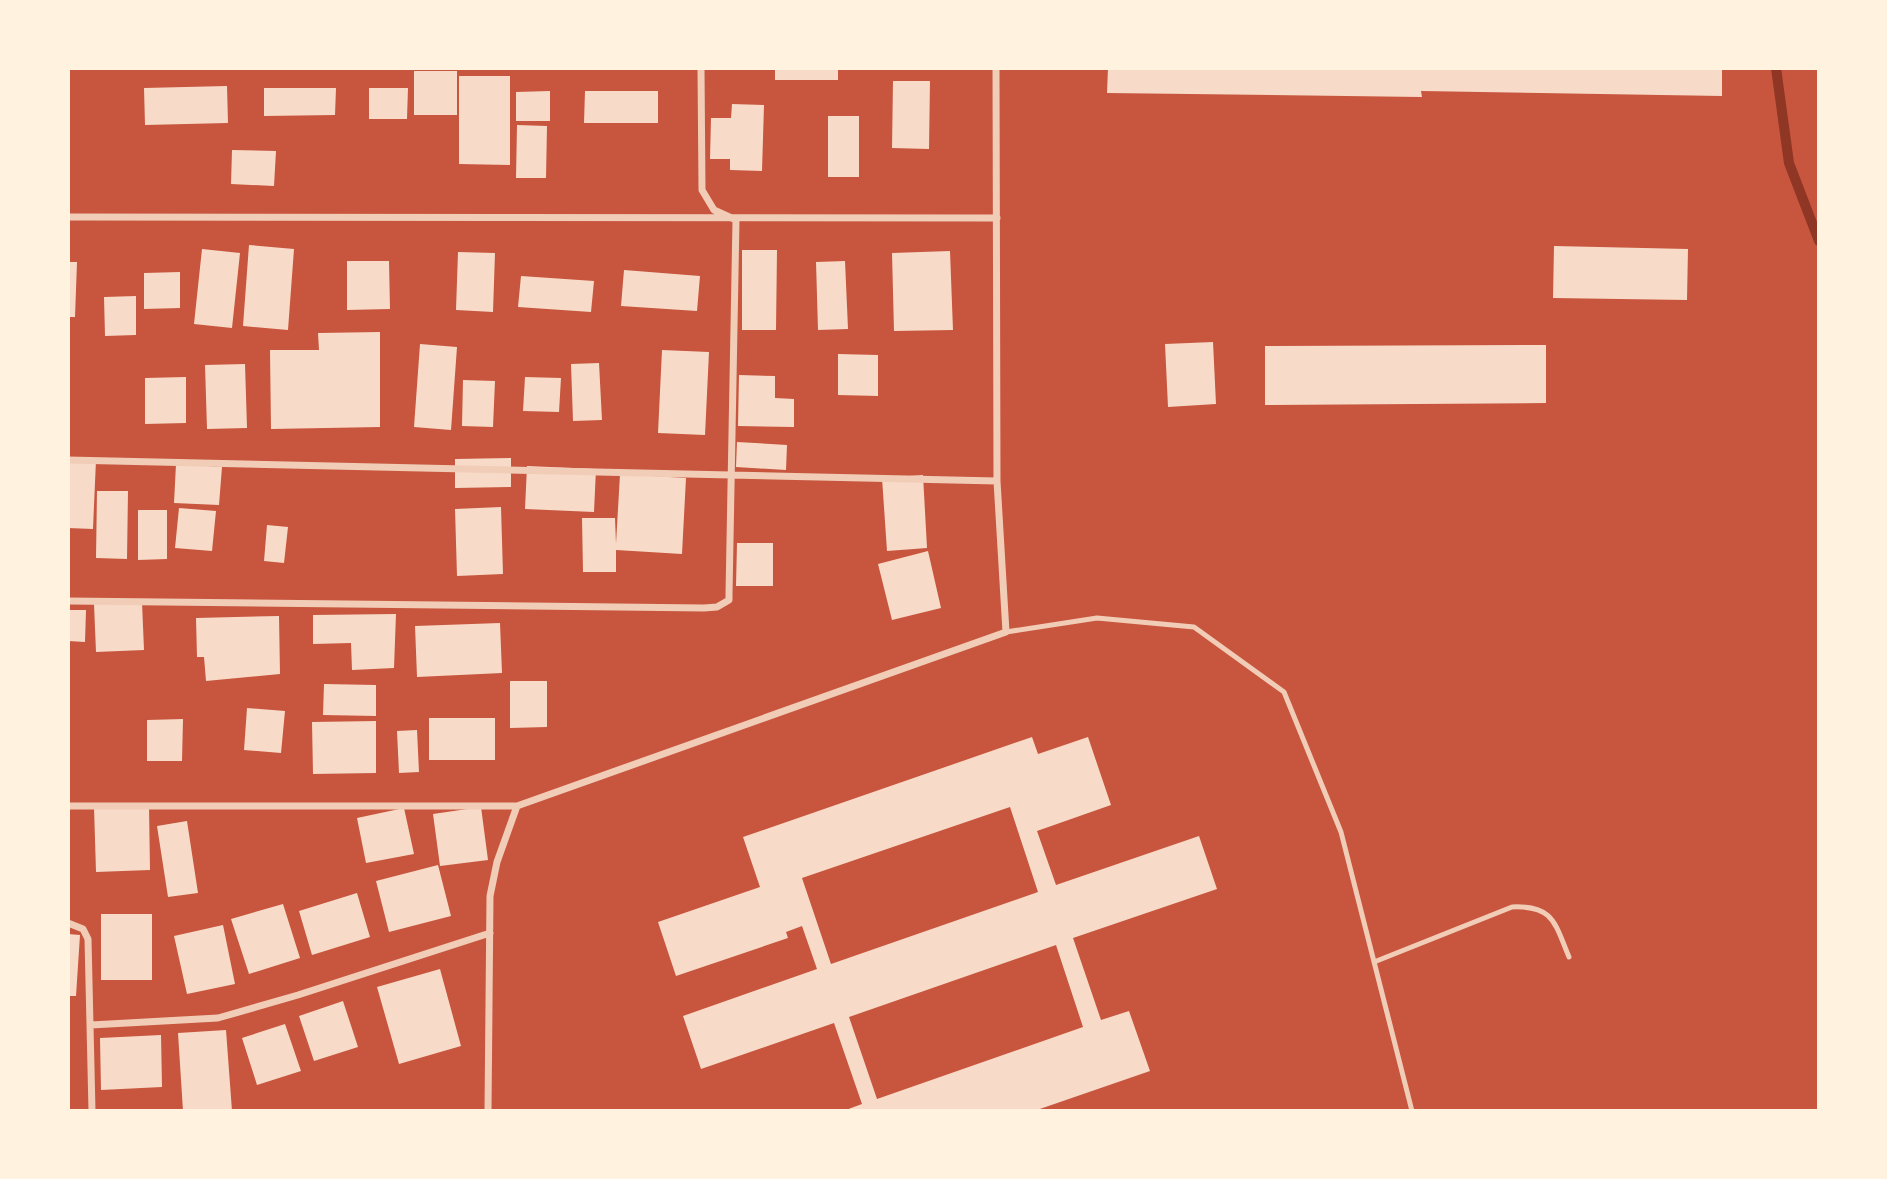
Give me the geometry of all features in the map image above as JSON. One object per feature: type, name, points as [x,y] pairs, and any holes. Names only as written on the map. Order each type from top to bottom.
[{"type":"street","points":[[701,68],[702,190],[714,210],[736,220]]},
{"type":"street","points":[[68,806],[517,806],[1006,632],[997,481],[996,68]]},
{"type":"street","points":[[68,217],[736,220],[997,218]]},
{"type":"street","points":[[68,601],[717,607],[729,600],[736,220]]},
{"type":"street","points":[[68,460],[997,481]]},
{"type":"street","points":[[488,1111],[490,897],[497,862],[517,806]]},
{"type":"street","points":[[68,923],[83,929],[88,939],[92,1111]]},
{"type":"street","points":[[91,1025],[218,1018],[490,933]]},
{"type":"lane","points":[[1006,632],[1097,618],[1194,627],[1284,692],[1341,832],[1412,1111]]},
{"type":"lane","points":[[1374,962],[1512,907],[1533,906],[1552,916],[1569,957]]},
{"type":"building","points":[[775,68],[838,68],[838,80],[775,80]]},
{"type":"building","points":[[1108,68],[1722,68],[1722,96],[1421,91],[1422,97],[1107,93]]},
{"type":"building","points":[[414,71],[457,71],[457,115],[414,115]]},
{"type":"building","points":[[459,76],[510,76],[510,165],[459,164]]},
{"type":"building","points":[[893,81],[930,81],[929,149],[892,148]]},
{"type":"building","points":[[227,86],[228,123],[145,125],[144,88]]},
{"type":"building","points":[[264,88],[336,88],[335,115],[264,116]]},
{"type":"building","points":[[369,88],[408,88],[407,119],[369,119]]},
{"type":"building","points":[[550,91],[550,121],[516,121],[516,92]]},
{"type":"building","points":[[585,91],[658,91],[658,123],[584,123]]},
{"type":"building","points":[[732,104],[764,105],[762,171],[730,170],[730,159],[710,159],[711,118],[731,118]]},
{"type":"building","points":[[828,116],[859,116],[859,177],[828,177]]},
{"type":"building","points":[[517,125],[547,126],[546,178],[516,178]]},
{"type":"building","points":[[232,150],[276,151],[274,186],[231,184]]},
{"type":"building","points":[[249,245],[294,249],[288,330],[243,326]]},
{"type":"building","points":[[1554,246],[1688,249],[1687,300],[1553,298]]},
{"type":"building","points":[[202,249],[240,253],[232,328],[194,324]]},
{"type":"building","points":[[742,250],[777,250],[776,330],[742,330]]},
{"type":"building","points":[[950,251],[953,330],[894,331],[892,253]]},
{"type":"building","points":[[458,252],[495,253],[493,312],[456,310]]},
{"type":"building","points":[[347,261],[389,261],[390,309],[347,310]]},
{"type":"building","points":[[845,261],[848,329],[818,330],[816,262]]},
{"type":"building","points":[[68,262],[77,262],[75,317],[68,317]]},
{"type":"building","points":[[624,270],[700,276],[697,311],[621,306]]},
{"type":"building","points":[[180,272],[180,308],[144,309],[144,273]]},
{"type":"building","points":[[521,276],[594,281],[591,312],[518,307]]},
{"type":"building","points":[[136,296],[136,335],[105,336],[104,297]]},
{"type":"building","points":[[380,332],[380,427],[271,429],[270,350],[319,350],[318,333]]},
{"type":"building","points":[[1213,342],[1216,404],[1168,407],[1165,344]]},
{"type":"building","points":[[420,344],[457,347],[451,430],[414,427]]},
{"type":"building","points":[[1546,345],[1546,403],[1265,405],[1265,346]]},
{"type":"building","points":[[662,350],[709,352],[705,435],[658,433]]},
{"type":"building","points":[[838,354],[878,355],[878,396],[838,395]]},
{"type":"building","points":[[599,363],[602,420],[573,421],[571,364]]},
{"type":"building","points":[[245,364],[247,428],[207,429],[205,365]]},
{"type":"building","points":[[739,375],[775,376],[775,398],[794,399],[794,427],[738,426]]},
{"type":"building","points":[[186,377],[186,423],[145,424],[145,378]]},
{"type":"building","points":[[525,377],[561,378],[559,412],[523,411]]},
{"type":"building","points":[[463,380],[495,381],[493,427],[462,426]]},
{"type":"building","points":[[737,442],[787,445],[786,470],[736,467]]},
{"type":"building","points":[[511,458],[511,487],[455,488],[455,459]]},
{"type":"building","points":[[68,459],[96,460],[93,529],[68,528]]},
{"type":"building","points":[[176,464],[222,467],[219,505],[174,503]]},
{"type":"building","points":[[527,466],[596,469],[594,512],[525,509]]},
{"type":"building","points":[[620,474],[686,478],[682,554],[616,550],[616,572],[583,572],[582,518],[615,518],[616,544]]},
{"type":"building","points":[[923,475],[927,548],[887,551],[882,478]]},
{"type":"building","points":[[97,491],[128,491],[127,559],[96,558]]},
{"type":"building","points":[[501,507],[503,574],[457,576],[455,509]]},
{"type":"building","points":[[179,508],[216,511],[212,551],[175,548]]},
{"type":"building","points":[[138,510],[167,510],[167,559],[138,560]]},
{"type":"building","points":[[267,525],[288,527],[284,563],[264,561]]},
{"type":"building","points":[[737,543],[773,543],[773,586],[736,586]]},
{"type":"building","points":[[928,551],[941,608],[892,620],[878,564]]},
{"type":"building","points":[[142,602],[144,650],[96,652],[94,604]]},
{"type":"building","points":[[68,610],[86,610],[85,642],[68,641]]},
{"type":"building","points":[[396,614],[394,668],[352,670],[351,643],[313,644],[313,615]]},
{"type":"building","points":[[279,616],[280,674],[206,681],[204,657],[197,657],[196,618]]},
{"type":"building","points":[[500,623],[502,673],[417,677],[415,626]]},
{"type":"building","points":[[510,681],[547,681],[547,727],[510,728]]},
{"type":"building","points":[[324,684],[376,685],[376,716],[323,715]]},
{"type":"building","points":[[247,708],[285,711],[281,753],[244,750]]},
{"type":"building","points":[[429,718],[495,718],[495,760],[429,760]]},
{"type":"building","points":[[183,719],[182,761],[147,761],[147,720]]},
{"type":"building","points":[[376,721],[376,773],[313,774],[312,722]]},
{"type":"building","points":[[417,730],[419,772],[399,773],[397,731]]},
{"type":"building","points":[[1032,737],[1038,754],[1088,737],[1111,805],[1037,831],[1056,885],[1199,836],[1217,889],[1073,938],[1101,1020],[1129,1011],[1150,1071],[1034,1111],[843,1111],[862,1104],[834,1023],[701,1069],[683,1016],[817,969],[802,926],[786,932],[788,938],[676,976],[658,922],[760,887],[743,837]],"holes":[[[1010,807],[1038,892],[831,964],[802,878]],[[1056,945],[1083,1027],[877,1099],[849,1017]]]},
{"type":"building","points":[[149,806],[150,870],[96,872],[94,807]]},
{"type":"building","points":[[481,807],[488,860],[440,866],[433,814]]},
{"type":"building","points":[[404,808],[414,854],[366,863],[357,818]]},
{"type":"building","points":[[187,821],[198,893],[168,897],[157,826]]},
{"type":"building","points":[[438,865],[451,916],[389,932],[376,881]]},
{"type":"building","points":[[357,893],[370,937],[312,955],[299,911]]},
{"type":"building","points":[[283,904],[300,958],[249,974],[231,919]]},
{"type":"building","points":[[101,914],[152,914],[152,980],[101,980]]},
{"type":"building","points":[[223,925],[235,984],[187,994],[174,936]]},
{"type":"building","points":[[68,934],[80,935],[76,996],[68,996]]},
{"type":"building","points":[[440,969],[461,1046],[399,1064],[377,987]]},
{"type":"building","points":[[343,1001],[358,1047],[314,1061],[299,1016]]},
{"type":"building","points":[[285,1024],[301,1071],[257,1085],[242,1038]]},
{"type":"building","points":[[226,1030],[232,1111],[183,1111],[178,1033]]},
{"type":"building","points":[[161,1035],[162,1087],[101,1090],[100,1038]]},
{"type":"waterway","points":[[1776,68],[1789,163],[1819,241]]}]
